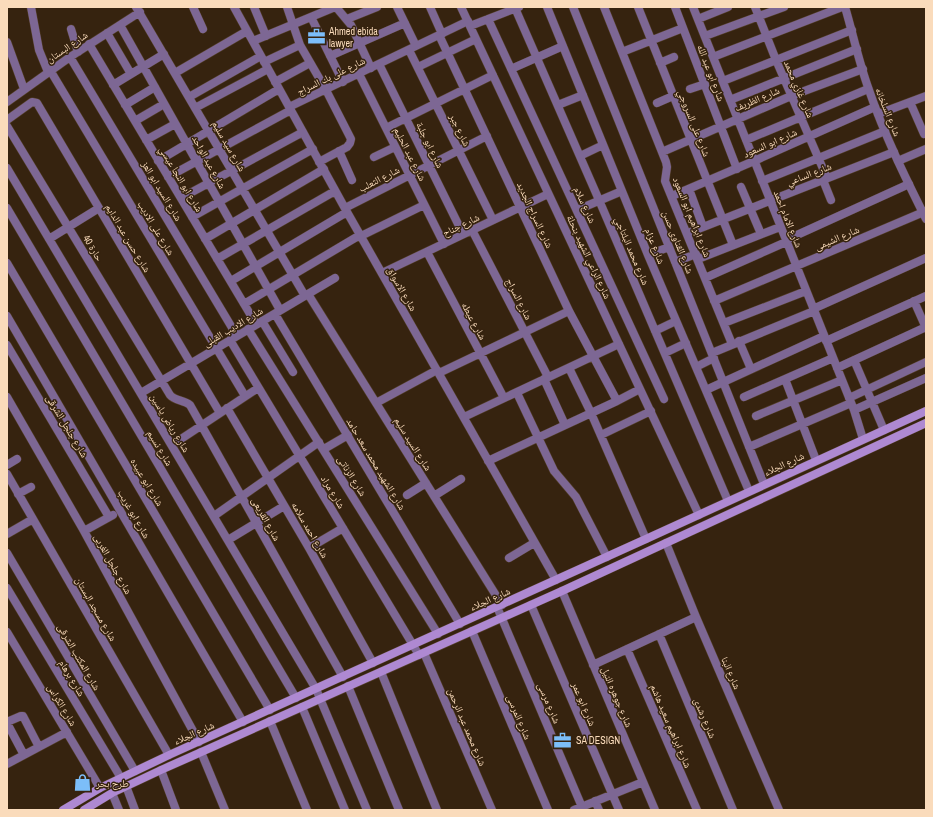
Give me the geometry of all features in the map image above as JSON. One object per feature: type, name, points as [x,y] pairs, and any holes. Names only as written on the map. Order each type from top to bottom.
[{"type":"main road","name":"شارع الجلاء","points":[[63,810],[100,788],[169,755],[414,645],[926,411]]},
{"type":"main road","name":"شارع الجلاء","points":[[84,810],[126,786],[562,591],[926,422]]},
{"type":"main road","points":[[676,525],[681,536]]},
{"type":"street","name":"شارع على الاديب","points":[[31,7],[39,50],[49,71],[246,396]]},
{"type":"street","points":[[193,7],[203,29]]},
{"type":"street","name":"شارع الاسواق","points":[[234,7],[360,236],[556,580]]},
{"type":"street","points":[[254,7],[266,36]]},
{"type":"street","points":[[287,7],[300,45],[326,90],[351,139],[347,146],[319,162]]},
{"type":"street","points":[[253,42],[335,7],[347,19],[371,68]]},
{"type":"street","points":[[347,19],[376,7]]},
{"type":"street","name":"شارع جبر","points":[[397,7],[405,23],[418,67],[493,220]]},
{"type":"street","name":"شارع السراج الجديد","points":[[430,7],[464,89],[569,311],[617,401]]},
{"type":"street","name":"شارع الراعي الشهيد بنحلة","points":[[461,7],[699,515]]},
{"type":"street","name":"شارع عزام","points":[[547,7],[648,255],[749,492]]},
{"type":"street","name":"شارع القناوى حسن","points":[[573,7],[764,484]]},
{"type":"street","name":"شارع ابراهيم ابو السعود","points":[[604,7],[662,152],[667,167],[665,181],[688,233],[724,323],[751,369]]},
{"type":"street","name":"شارع على السروجي","points":[[638,7],[689,139],[733,245]]},
{"type":"street","name":"شارع ابو عبد الله","points":[[675,7],[737,169]]},
{"type":"street","name":"شارع الامام احمد","points":[[693,7],[842,380],[864,439]]},
{"type":"street","points":[[698,19],[728,7]]},
{"type":"street","name":"شارع غازي محمد","points":[[755,7],[783,78],[818,158],[831,200]]},
{"type":"street","points":[[705,36],[784,7]]},
{"type":"street","points":[[713,57],[846,7]]},
{"type":"street","name":"شارع السلخانه","points":[[846,7],[868,89],[876,111],[898,161],[925,214]]},
{"type":"street","name":"شارع على بك السراج","points":[[168,177],[290,109],[379,64],[441,35],[517,8]]},
{"type":"street","name":"شارع محمد البلتاجي","points":[[517,8],[728,501]]},
{"type":"street","name":"شارع البستان","points":[[8,101],[138,10]]},
{"type":"street","name":"شارع سيد سليم","points":[[138,10],[292,275],[306,295]]},
{"type":"street","points":[[311,17],[343,82]]},
{"type":"street","name":"شارع سلام","points":[[488,19],[664,399]]},
{"type":"street","points":[[330,56],[405,23]]},
{"type":"street","name":"شارع عبد الواحد","points":[[120,24],[231,224],[256,266],[268,289],[277,312]]},
{"type":"street","points":[[622,52],[683,28]]},
{"type":"street","points":[[71,29],[78,52]]},
{"type":"street","points":[[723,81],[852,30]]},
{"type":"street","points":[[175,73],[247,31]]},
{"type":"street","points":[[107,33],[131,74]]},
{"type":"street","points":[[418,67],[476,39]]},
{"type":"street","points":[[7,42],[24,89]]},
{"type":"street","name":"شارع ابو النجا عيسي","points":[[89,44],[244,304],[293,372]]},
{"type":"street","points":[[189,97],[300,45]]},
{"type":"street","points":[[511,69],[563,46]]},
{"type":"street","points":[[730,100],[857,49]]},
{"type":"street","points":[[113,85],[164,54]]},
{"type":"street","name":"شارع السيد ابو العز","points":[[70,57],[233,338]]},
{"type":"street","points":[[660,63],[674,58]]},
{"type":"street","points":[[195,108],[264,62]]},
{"type":"street","points":[[275,82],[310,63]]},
{"type":"street","name":"شارع ابو جلبة","points":[[379,64],[464,234]]},
{"type":"street","name":"شارع الظريف","points":[[662,152],[737,118],[863,69]]},
{"type":"street","name":"شارع عبد الحليم","points":[[359,74],[444,244]]},
{"type":"street","points":[[386,128],[493,75]]},
{"type":"street","points":[[690,89],[705,84]]},
{"type":"street","points":[[125,105],[155,88]]},
{"type":"street","points":[[158,160],[280,89]]},
{"type":"street","points":[[746,140],[868,89]]},
{"type":"street","points":[[558,105],[583,95]]},
{"type":"street","points":[[657,103],[673,96]]},
{"type":"street","name":"شارع ابو السعود","points":[[672,196],[809,137],[876,111],[926,96]]},
{"type":"street","points":[[8,101],[18,113]]},
{"type":"street","name":"شارع حسن عبد الدايم","points":[[7,120],[32,102],[37,103],[220,413]]},
{"type":"street","points":[[910,102],[924,134]]},
{"type":"street","points":[[135,121],[164,104]]},
{"type":"street","points":[[146,140],[175,124]]},
{"type":"street","name":"حارة 40","points":[[7,126],[162,381]]},
{"type":"street","points":[[762,181],[885,131]]},
{"type":"street","points":[[181,198],[303,132]]},
{"type":"street","name":"شارع الثعلب","points":[[346,210],[429,165],[487,136]]},
{"type":"street","points":[[580,156],[603,145]]},
{"type":"street","points":[[374,158],[395,147]]},
{"type":"street","points":[[192,218],[312,149]]},
{"type":"street","points":[[898,161],[926,149]]},
{"type":"street","points":[[338,151],[352,180]]},
{"type":"street","name":"شارع الساعي","points":[[688,233],[894,152]]},
{"type":"street","name":"شارع رياض ياسين","points":[[7,168],[316,689],[367,810]]},
{"type":"street","points":[[205,239],[324,169]]},
{"type":"street","points":[[705,278],[909,184]]},
{"type":"street","points":[[741,187],[761,234]]},
{"type":"street","points":[[689,189],[703,227]]},
{"type":"street","points":[[217,259],[335,191]]},
{"type":"street","points":[[577,210],[622,191]]},
{"type":"street","name":"شارع جناح","points":[[382,273],[548,194]]},
{"type":"street","points":[[244,304],[360,236],[424,205]]},
{"type":"street","name":"شارع نسيم","points":[[7,208],[296,698]]},
{"type":"street","points":[[49,239],[99,208]]},
{"type":"street","points":[[230,281],[346,210]]},
{"type":"street","name":"شارع الشيمى","points":[[714,301],[925,214]]},
{"type":"street","points":[[675,262],[733,245],[780,227]]},
{"type":"street","name":"شارع السراج","points":[[472,230],[525,332],[565,425]]},
{"type":"street","points":[[648,255],[669,247]]},
{"type":"street","name":"شارع عيطه","points":[[427,252],[504,398]]},
{"type":"street","points":[[696,367],[736,342],[814,310],[926,258]]},
{"type":"street","name":"شارع ابو عبيده","points":[[7,263],[270,710]]},
{"type":"street","name":"شارع الاديب القبلى","points":[[141,393],[335,278]]},
{"type":"street","points":[[724,323],[806,291]]},
{"type":"street","name":"شارع السيد سليم","points":[[306,295],[434,496],[499,606]]},
{"type":"street","points":[[706,390],[751,369],[926,296]]},
{"type":"street","points":[[837,368],[926,328],[914,301]]},
{"type":"street","points":[[376,403],[438,372],[480,354],[569,311]]},
{"type":"street","name":"شارع الشهيد محمد سعد حامد","points":[[277,312],[460,624]]},
{"type":"street","name":"شارع ابو غريب","points":[[7,316],[243,722]]},
{"type":"street","points":[[656,331],[676,321]]},
{"type":"street","name":"شارع الزناتى","points":[[248,329],[438,634]]},
{"type":"street","name":"شارع مراد","points":[[233,338],[258,388],[414,645],[422,654]]},
{"type":"street","points":[[464,418],[619,344]]},
{"type":"street","points":[[665,353],[686,344]]},
{"type":"street","name":"شارع جلجل الشرقى","points":[[7,345],[109,517]]},
{"type":"street","points":[[744,397],[833,358]]},
{"type":"street","points":[[854,360],[884,430]]},
{"type":"street","points":[[851,404],[866,390],[926,362]]},
{"type":"street","points":[[569,368],[601,435],[646,539]]},
{"type":"street","points":[[749,447],[851,404],[872,402],[926,378]]},
{"type":"street","points":[[785,379],[816,460]]},
{"type":"street","points":[[756,416],[842,380]]},
{"type":"street","name":"شارع القريعى","points":[[162,381],[172,397],[183,400],[190,405],[343,677]]},
{"type":"street","points":[[172,445],[258,388]]},
{"type":"street","points":[[488,461],[640,389]]},
{"type":"street","points":[[517,392],[554,471],[576,497],[607,557]]},
{"type":"street","name":"شارع جلجل الغربى","points":[[7,396],[84,531],[199,742]]},
{"type":"street","name":"شارع احمد سلامه","points":[[227,408],[309,548],[373,663]]},
{"type":"street","points":[[601,435],[650,411]]},
{"type":"street","points":[[214,516],[299,456],[321,445],[348,435]]},
{"type":"street","points":[[7,465],[18,459]]},
{"type":"street","name":"شارع مسجد البستان","points":[[7,474],[169,755]]},
{"type":"street","points":[[434,496],[461,479]]},
{"type":"street","points":[[407,495],[426,484]]},
{"type":"street","points":[[18,494],[31,487]]},
{"type":"street","points":[[228,540],[284,506]]},
{"type":"street","points":[[84,531],[120,511]]},
{"type":"street","points":[[7,534],[33,519]]},
{"type":"street","points":[[309,548],[342,528]]},
{"type":"street","points":[[509,558],[534,543]]},
{"type":"street","name":"شارع البنا","points":[[666,543],[696,617],[779,810]]},
{"type":"street","name":"شارع المكتب الشرقى","points":[[7,553],[135,771]]},
{"type":"street","name":"شارع برهام","points":[[7,588],[121,778]]},
{"type":"street","name":"شارع جوهره النيل","points":[[562,591],[655,810]]},
{"type":"street","name":"شارع ابو عمر","points":[[531,605],[619,810]]},
{"type":"street","name":"شارع مرسى","points":[[499,606],[502,618],[582,807]]},
{"type":"street","points":[[593,665],[696,617]]},
{"type":"street","name":"شارع المرسى","points":[[472,631],[548,810]]},
{"type":"street","name":"شارع الكراس","points":[[7,632],[100,788]]},
{"type":"street","name":"شارع رشدى","points":[[659,634],[733,810]]},
{"type":"street","name":"شارع ابراهيم سعيد هاشم","points":[[627,649],[697,810]]},
{"type":"street","name":"شارع محمد عبد الرحمن","points":[[422,654],[492,810]]},
{"type":"street","points":[[381,672],[436,810]]},
{"type":"street","points":[[348,686],[399,810]]},
{"type":"street","points":[[302,707],[345,810]]},
{"type":"street","points":[[24,755],[7,723],[21,716],[24,717],[39,747]]},
{"type":"street","points":[[270,721],[307,810]]},
{"type":"street","points":[[7,764],[67,732]]},
{"type":"street","points":[[201,752],[225,810]]},
{"type":"street","points":[[161,770],[176,810]]},
{"type":"street","points":[[574,810],[643,782]]},
{"type":"street","points":[[126,786],[135,810]]},
{"type":"street","points":[[112,793],[119,810]]},
{"type":"street","points":[[595,801],[599,810]]},
{"type":"place","name":"Ahmed ebida lawyer","points":[[316,37]]},
{"type":"place","name":"SA DESIGN","points":[[563,740]]},
{"type":"place","name":"طرح بحر","points":[[83,783]]}]
